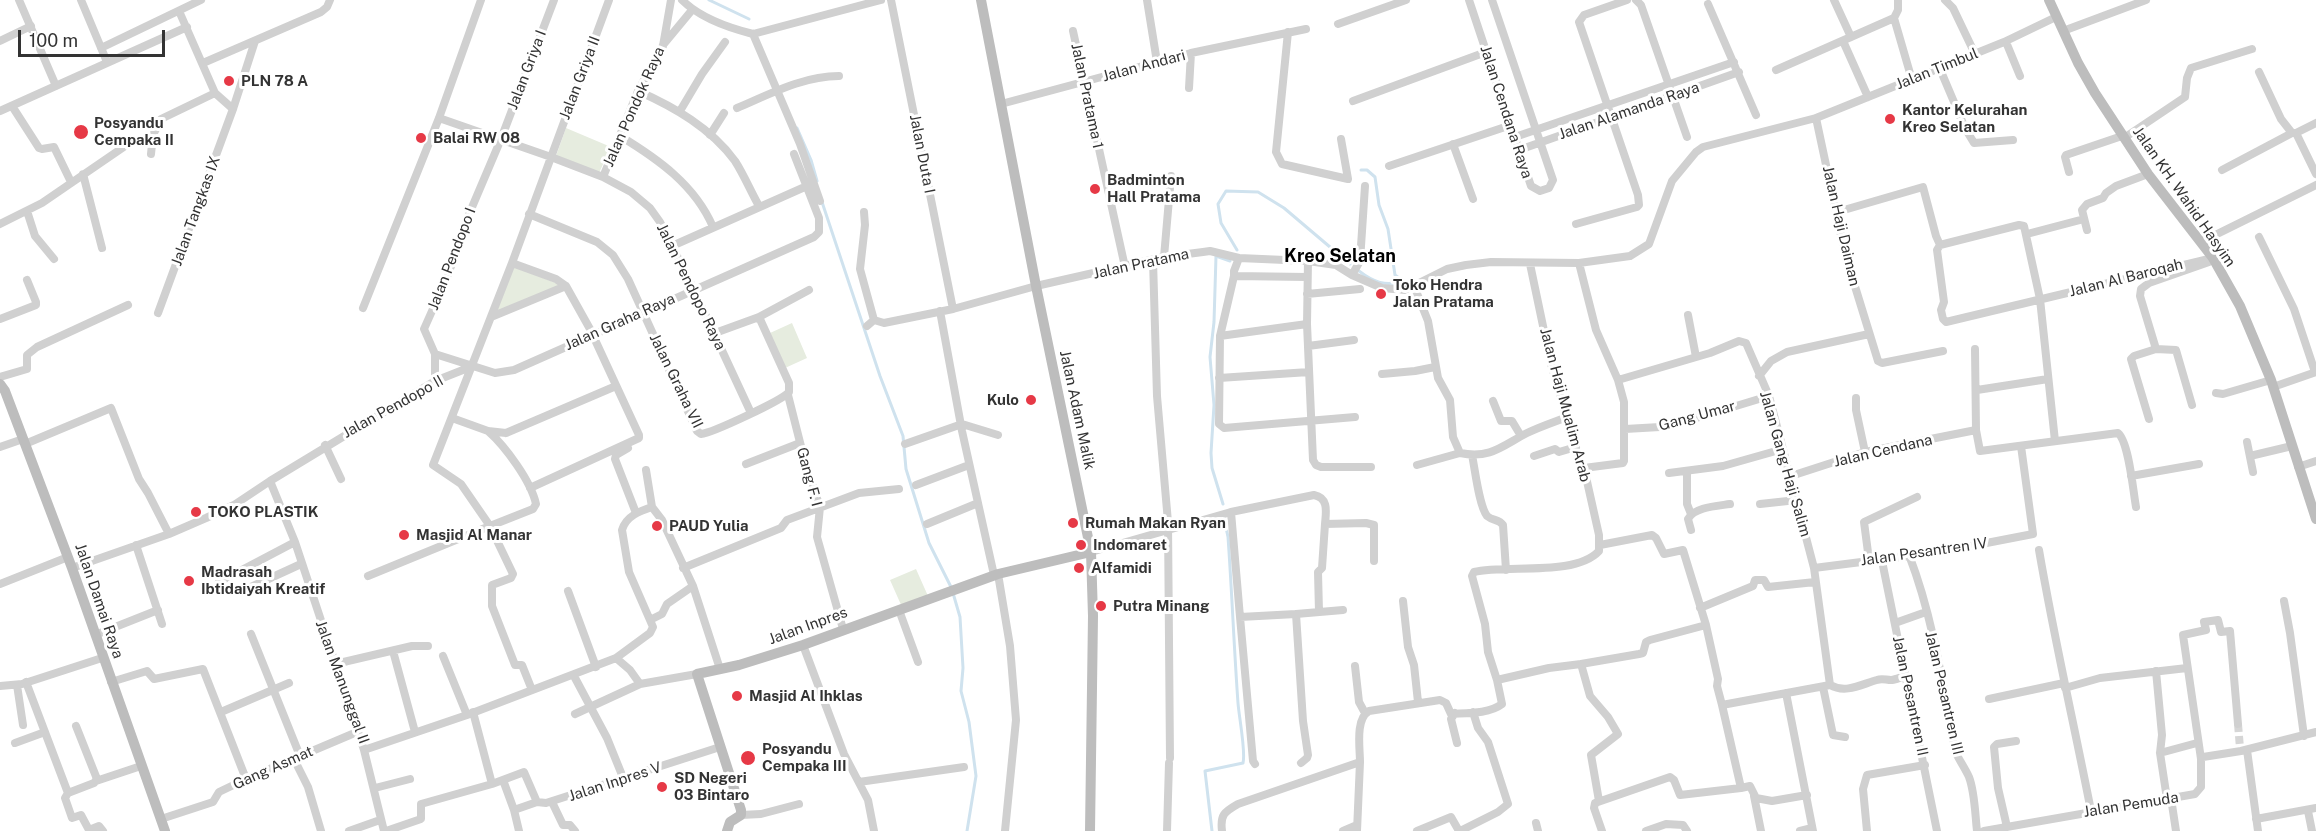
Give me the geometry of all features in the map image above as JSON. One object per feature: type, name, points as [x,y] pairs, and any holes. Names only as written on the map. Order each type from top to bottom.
[{"type":"street","points":[[19,0],[56,86]]},
{"type":"street","points":[[81,0],[107,62]]},
{"type":"street","points":[[101,48],[200,0]]},
{"type":"street","points":[[203,63],[321,12],[330,0]]},
{"type":"street","points":[[363,308],[439,118],[481,0]]},
{"type":"street","name":"Jalan Griya I","points":[[501,139],[554,0]]},
{"type":"street","name":"Jalan Griya II","points":[[551,157],[609,0]]},
{"type":"street","name":"Jalan Pondok Raya","points":[[603,177],[638,91],[663,46],[671,0]]},
{"type":"street","points":[[682,0],[692,10],[737,30],[753,34],[881,0]]},
{"type":"street","name":"Jalan Duta I","points":[[891,0],[953,309]]},
{"type":"street","name":"Jalan Adam Malik","points":[[981,0],[1036,286],[1091,552],[1093,616],[1090,831]]},
{"type":"street","points":[[1147,0],[1157,62]]},
{"type":"street","points":[[1338,24],[1406,0]]},
{"type":"street","name":"Jalan Cendana Raya","points":[[1469,0],[1531,186],[1540,191],[1549,188],[1553,180],[1492,0]]},
{"type":"street","points":[[1576,224],[1636,207],[1640,201],[1580,28],[1580,19],[1584,15],[1627,0]]},
{"type":"street","points":[[1636,0],[1641,5],[1687,137]]},
{"type":"street","points":[[1834,0],[1851,37]]},
{"type":"street","points":[[1776,70],[1894,18],[1898,10],[1898,0]]},
{"type":"street","points":[[1945,0],[1953,8],[1975,54]]},
{"type":"street","name":"Jalan KH. Wahid Hasyim","points":[[2049,0],[2095,93],[2148,174],[2214,259],[2244,316],[2272,383],[2316,519]]},
{"type":"street","points":[[2063,31],[2146,0]]},
{"type":"street","points":[[1708,4],[1756,115]]},
{"type":"street","points":[[179,10],[215,93],[233,109]]},
{"type":"street","points":[[663,46],[692,10]]},
{"type":"street","name":"Jalan Timbul","points":[[1579,263],[1630,256],[1649,244],[1672,181],[1695,152],[1703,147],[1816,118],[2006,42],[2056,17]]},
{"type":"street","points":[[1894,18],[1912,80]]},
{"type":"street","points":[[0,41],[31,26]]},
{"type":"street","points":[[0,111],[187,27]]},
{"type":"street","name":"Jalan Andari","points":[[1001,104],[1191,53],[1306,29]]},
{"type":"street","name":"Jalan Pratama 1","points":[[1073,31],[1125,267]]},
{"type":"street","points":[[1288,32],[1276,152],[1278,160],[1282,164],[1348,179],[1341,139]]},
{"type":"street","points":[[753,34],[800,144],[820,201]]},
{"type":"street","name":"Jalan Tangkas IX","points":[[158,313],[233,109],[255,41]]},
{"type":"street","points":[[1843,41],[1868,97]]},
{"type":"street","points":[[680,111],[725,42]]},
{"type":"street","points":[[2006,42],[2020,76]]},
{"type":"street","points":[[2069,172],[2066,155],[2123,137],[2185,97],[2187,78],[2191,69],[2252,49]]},
{"type":"street","points":[[1353,101],[1486,52]]},
{"type":"street","points":[[1189,88],[1191,53]]},
{"type":"street","name":"Jalan Alamanda Raya","points":[[1515,137],[1734,62]]},
{"type":"street","points":[[1940,69],[1965,128],[1974,143],[2013,140]]},
{"type":"street","name":"Jalan Alamanda Raya","points":[[1519,150],[1739,72]]},
{"type":"street","points":[[2259,72],[2281,119],[2294,133],[2316,174]]},
{"type":"street","points":[[737,108],[777,90],[814,78],[839,76]]},
{"type":"street","points":[[638,91],[680,111],[710,135],[735,162],[759,206]]},
{"type":"street","points":[[151,154],[153,135],[161,119],[215,93]]},
{"type":"street","points":[[12,106],[39,148],[54,147],[71,182]]},
{"type":"street","points":[[710,135],[724,113]]},
{"type":"street","name":"Jalan Pendopo Raya","points":[[439,118],[603,177],[631,192],[650,208],[693,288],[751,413]]},
{"type":"street","name":"Jalan Haji Daiman","points":[[1816,118],[1845,254],[1877,359],[1882,363],[1943,351]]},
{"type":"street","points":[[2222,170],[2316,123]]},
{"type":"street","points":[[1389,166],[1510,125]]},
{"type":"street","points":[[620,136],[665,166],[680,180],[698,198],[713,227]]},
{"type":"street","name":"Jalan Pendopo I","points":[[435,381],[435,354],[424,329],[501,139]]},
{"type":"street","points":[[0,224],[27,212],[131,142]]},
{"type":"street","points":[[1453,144],[1473,199]]},
{"type":"street","points":[[672,246],[807,186],[794,154]]},
{"type":"street","points":[[532,690],[522,666],[515,665],[492,606],[492,585],[513,577],[513,574],[490,526],[461,484],[433,465],[551,157]]},
{"type":"street","points":[[83,174],[102,248]]},
{"type":"street","points":[[2087,230],[2082,210],[2087,204],[2103,198],[2116,186],[2148,174]]},
{"type":"street","points":[[1164,257],[1171,176]]},
{"type":"street","name":"Jalan Graha Raya","points":[[435,354],[495,373],[504,373],[593,335],[693,288],[814,237],[819,232],[819,218],[807,186]]},
{"type":"street","points":[[1352,275],[1360,261],[1365,186]]},
{"type":"street","points":[[2202,242],[2316,186]]},
{"type":"street","points":[[1837,212],[1921,187],[1924,189],[1935,236],[1940,245],[2019,225],[2025,226],[2040,299],[2055,441]]},
{"type":"street","points":[[27,212],[35,236],[54,259]]},
{"type":"street","points":[[864,212],[866,225],[860,269],[874,320],[867,326]]},
{"type":"street","points":[[529,214],[597,242],[612,255],[628,279],[644,312]]},
{"type":"street","points":[[2027,234],[2084,219]]},
{"type":"street","points":[[2216,393],[2223,394],[2316,372],[2294,309],[2259,237]]},
{"type":"street","name":"Jalan Al Baroqah","points":[[1940,245],[1937,250],[1944,302],[1941,310],[1944,321],[1959,320],[2214,259]]},
{"type":"street","name":"Jalan Pratama","points":[[874,320],[884,323],[953,309],[1036,286],[1164,257],[1210,251],[1239,258],[1308,261],[1336,265],[1382,288],[1399,290],[1414,286],[1447,269],[1491,262],[1579,263]]},
{"type":"street","points":[[1239,258],[1220,336],[1219,424],[1224,428],[1355,417]]},
{"type":"street","points":[[2156,349],[2140,296],[2140,289],[2149,283],[2214,259]]},
{"type":"street","points":[[1153,260],[1157,396],[1168,530],[1170,761],[1167,831]]},
{"type":"street","points":[[1308,261],[1307,324],[1313,460],[1316,465],[1371,466]]},
{"type":"street","points":[[512,263],[556,279],[566,286],[593,335],[639,432],[636,442],[614,457],[636,513]]},
{"type":"street","points":[[1579,263],[1596,330],[1618,380],[1624,402],[1625,429],[1623,463],[1584,468]]},
{"type":"street","name":"Jalan Haji Mualim Arab","points":[[1530,264],[1551,364],[1584,468],[1600,546]]},
{"type":"street","points":[[1234,276],[1307,278]]},
{"type":"street","points":[[0,319],[36,305],[27,280]]},
{"type":"street","points":[[491,317],[566,286]]},
{"type":"street","points":[[1414,286],[1428,321],[1435,367],[1442,388],[1450,400],[1453,437],[1460,453]]},
{"type":"street","points":[[715,333],[759,317],[809,290]]},
{"type":"street","points":[[1307,294],[1359,290]]},
{"type":"street","points":[[0,377],[27,369],[27,355],[37,347],[128,305]]},
{"type":"street","points":[[940,311],[969,465],[996,575],[1010,646],[1016,720],[1005,831]]},
{"type":"street","name":"Jalan Graha VII","points":[[644,312],[699,433],[704,434],[751,413]]},
{"type":"street","points":[[1688,315],[1696,357]]},
{"type":"street","name":"Gang F. I","points":[[759,317],[789,383],[788,395],[820,507],[817,537],[843,629]]},
{"type":"street","points":[[1220,336],[1307,324]]},
{"type":"street","points":[[1759,376],[1771,361],[1787,352],[1869,334]]},
{"type":"street","points":[[1308,346],[1354,340]]},
{"type":"street","name":"Jalan Gang Haji Salim","points":[[1618,380],[1696,357],[1743,340],[1746,343],[1769,396],[1791,476],[1814,568],[1833,735],[1845,737]]},
{"type":"street","points":[[1975,349],[1976,430],[1980,451],[2118,433],[2122,436],[2136,507]]},
{"type":"street","points":[[2149,419],[2131,359],[2134,356],[2156,349],[2176,350],[2192,405]]},
{"type":"street","name":"Jalan Pendopo II","points":[[270,481],[325,445],[435,381],[472,366]]},
{"type":"street","points":[[1382,374],[1435,367]]},
{"type":"street","points":[[1219,378],[1309,372]]},
{"type":"street","points":[[1977,390],[2049,379]]},
{"type":"street","name":"Jalan Damai Raya","points":[[0,384],[5,391],[68,557],[162,828]]},
{"type":"street","points":[[452,418],[488,431],[506,433],[616,386]]},
{"type":"street","points":[[751,413],[788,395]]},
{"type":"street","name":"Gang Umar","points":[[1625,429],[1660,427],[1680,423],[1769,396]]},
{"type":"street","points":[[1856,398],[1856,410],[1865,452]]},
{"type":"street","points":[[1493,401],[1501,421],[1512,421],[1521,436]]},
{"type":"street","points":[[0,447],[24,441],[111,408],[139,479],[169,534]]},
{"type":"street","points":[[1418,465],[1460,453],[1472,455],[1487,453],[1567,417]]},
{"type":"street","points":[[905,444],[962,424],[998,435]]},
{"type":"street","name":"Jalan Cendana","points":[[1791,476],[1865,452],[1976,430]]},
{"type":"street","points":[[368,576],[533,509],[536,504],[530,488],[501,443],[488,431]]},
{"type":"street","points":[[501,443],[506,433]]},
{"type":"street","points":[[530,488],[638,439]]},
{"type":"street","points":[[2247,442],[2253,472]]},
{"type":"street","points":[[746,464],[800,443]]},
{"type":"street","points":[[325,445],[341,479]]},
{"type":"street","name":"Jalan Pesantren IV","points":[[1814,568],[1940,552],[2033,534],[2021,446]]},
{"type":"street","points":[[2250,456],[2292,446]]},
{"type":"street","points":[[1534,456],[1555,449],[1559,452],[1576,447]]},
{"type":"street","points":[[1669,474],[1723,466],[1783,449]]},
{"type":"street","points":[[1472,455],[1483,509],[1488,517],[1500,521],[1503,525],[1506,570]]},
{"type":"street","points":[[2298,466],[2316,460]]},
{"type":"street","points":[[2131,476],[2199,464]]},
{"type":"street","points":[[916,485],[969,465]]},
{"type":"street","points":[[646,470],[652,507],[662,520],[693,586],[720,669]]},
{"type":"street","points":[[1687,472],[1687,504],[1691,514]]},
{"type":"street","points":[[72,568],[169,534],[234,505],[270,481]]},
{"type":"street","name":"Jalan Manunggal II","points":[[270,481],[295,542],[364,750],[470,714],[616,658],[650,633],[653,627],[650,620]]},
{"type":"street","points":[[683,568],[781,528],[787,520],[820,507],[859,493],[898,489]]},
{"type":"street","points":[[1091,552],[1231,512],[1314,495],[1321,496],[1324,500],[1325,524],[1322,568],[1318,572],[1319,612]]},
{"type":"street","points":[[1869,560],[1864,522],[1917,497]]},
{"type":"street","points":[[1760,504],[1797,500]]},
{"type":"street","points":[[927,524],[978,503]]},
{"type":"street","points":[[1691,530],[1688,519],[1691,514],[1706,508],[1730,504]]},
{"type":"street","points":[[652,507],[636,513],[623,525],[622,530],[629,572],[650,620],[662,614],[667,603],[693,586]]},
{"type":"street","points":[[1231,512],[1250,734],[1255,764]]},
{"type":"street","points":[[1325,524],[1366,523],[1374,525],[1374,561]]},
{"type":"street","points":[[1365,713],[1418,702],[1443,700],[1450,713],[1455,714],[1498,707],[1502,704],[1472,576],[1476,571],[1569,566],[1597,554],[1600,546],[1652,536],[1656,538],[1664,554],[1683,550],[1706,625],[1719,679],[1717,686],[1741,788]]},
{"type":"street","points":[[219,582],[295,542]]},
{"type":"street","points":[[136,545],[162,624]]},
{"type":"street","points":[[2039,550],[2064,686],[2071,706],[2091,811]]},
{"type":"street","name":"Jalan Inpres","points":[[697,674],[803,645],[996,575],[1091,552]]},
{"type":"street","name":"Jalan Pesantren III","points":[[1909,555],[1919,582],[1939,666],[1955,751],[1960,764],[1969,776],[1977,831]]},
{"type":"street","points":[[0,584],[68,557]]},
{"type":"street","name":"Jalan Pesantren II","points":[[1882,561],[1937,831]]},
{"type":"street","points":[[240,592],[301,564]]},
{"type":"street","points":[[1700,608],[1753,586],[1755,580],[1764,580],[1768,587],[1815,582]]},
{"type":"street","points":[[568,591],[596,667]]},
{"type":"street","points":[[1403,601],[1408,647],[1414,665],[1418,702]]},
{"type":"street","points":[[2284,601],[2304,736]]},
{"type":"street","points":[[95,635],[158,610]]},
{"type":"street","points":[[899,610],[918,662]]},
{"type":"street","points":[[1240,617],[1343,610]]},
{"type":"street","points":[[1895,623],[1926,612]]},
{"type":"street","points":[[1296,614],[1303,721],[1308,754],[1301,763]]},
{"type":"street","points":[[2238,724],[2230,631],[2221,632],[2218,620],[2204,622],[2206,630],[2183,635],[2200,759],[2316,732]]},
{"type":"street","points":[[1497,680],[1549,668],[1644,653],[1646,642],[1650,640],[1706,625]]},
{"type":"street","points":[[251,634],[274,689],[321,831]]},
{"type":"street","points":[[334,664],[421,645],[428,646]]},
{"type":"street","points":[[803,645],[844,754],[868,800],[874,831]]},
{"type":"street","points":[[393,651],[415,732]]},
{"type":"street","points":[[443,656],[470,714],[492,784]]},
{"type":"street","points":[[0,686],[17,685],[102,657]]},
{"type":"street","points":[[616,658],[630,670],[640,684]]},
{"type":"street","points":[[1581,664],[1590,696],[1608,717],[1618,734],[1591,755],[1599,801]]},
{"type":"street","points":[[1343,831],[1357,828],[1360,733],[1365,713],[1359,702],[1356,666]]},
{"type":"street","points":[[1989,699],[2100,678],[2187,668]]},
{"type":"street","points":[[111,682],[147,671],[154,679],[202,669],[246,779]]},
{"type":"street","points":[[2156,671],[2162,735],[2160,753],[2176,831]]},
{"type":"street","points":[[575,714],[640,684],[697,674],[741,815]]},
{"type":"street","points":[[574,676],[592,706],[624,780]]},
{"type":"street","points":[[1724,708],[1786,693],[1827,686],[1837,689],[1852,688],[1874,680],[1884,678],[1889,680],[1905,676]]},
{"type":"street","points":[[26,682],[68,793]]},
{"type":"street","points":[[221,712],[289,683]]},
{"type":"street","points":[[17,685],[23,725]]},
{"type":"street","points":[[1786,693],[1813,829],[1800,831]]},
{"type":"street","points":[[1417,831],[1451,817],[1459,831],[1498,812],[1508,804],[1488,742],[1478,728],[1473,712]]},
{"type":"street","points":[[1455,714],[1451,719],[1457,743]]},
{"type":"street","points":[[76,726],[97,776],[96,781]]},
{"type":"street","points":[[15,743],[45,732]]},
{"type":"street","name":"Gang Asmat","points":[[162,828],[213,802],[219,792],[357,732]]},
{"type":"street","points":[[2009,828],[1998,788],[1994,747],[1997,744],[2016,741]]},
{"type":"street","points":[[2160,753],[2197,743]]},
{"type":"street","name":"Jalan Inpres V","points":[[514,810],[537,802],[540,804],[552,802],[624,780],[720,747]]},
{"type":"street","points":[[364,750],[375,788],[380,820],[385,831],[421,819],[421,804],[492,784],[524,772],[527,774],[537,802]]},
{"type":"street","points":[[2243,750],[2258,831]]},
{"type":"street","name":"Jalan Pemuda","points":[[1984,831],[2194,794],[2201,787],[2200,759]]},
{"type":"street","points":[[1222,831],[1223,814],[1238,804],[1360,762]]},
{"type":"street","points":[[103,831],[99,826],[88,829],[81,815],[72,818],[65,798],[68,793],[141,765]]},
{"type":"street","points":[[1867,831],[1863,789],[1867,775],[1925,765]]},
{"type":"street","points":[[859,782],[964,767]]},
{"type":"street","points":[[1602,831],[1594,808],[1599,801],[1673,777],[1680,795],[1750,786],[1761,831]]},
{"type":"street","points":[[375,788],[410,779]]},
{"type":"street","points":[[503,780],[519,831]]},
{"type":"street","points":[[1754,796],[1758,799],[1772,801],[1807,795]]},
{"type":"street","points":[[552,802],[563,825],[570,825],[575,831]]},
{"type":"street","points":[[727,831],[730,822],[741,815],[761,814],[799,804]]},
{"type":"street","points":[[2256,819],[2312,809],[2312,831]]},
{"type":"street","points":[[349,831],[380,820]]},
{"type":"street","points":[[1646,831],[1666,824],[1683,825],[1687,831]]},
{"type":"shaded area","points":[[566,128],[611,147],[599,173],[556,156]]},
{"type":"shaded area","points":[[513,266],[561,285],[496,313]]},
{"type":"shaded area","points":[[792,323],[807,358],[785,368],[770,333]]},
{"type":"shaded area","points":[[916,569],[928,596],[902,607],[890,580]]},
{"type":"waterway","points":[[709,0],[749,19]]},
{"type":"waterway","points":[[797,128],[811,160],[817,181]]},
{"type":"waterway","points":[[1359,271],[1380,282],[1391,284],[1403,281],[1395,275],[1388,229],[1379,205],[1375,177],[1367,170],[1361,170]]},
{"type":"waterway","points":[[1237,250],[1221,223],[1218,204],[1226,191],[1258,192],[1284,208],[1350,264]]},
{"type":"waterway","points":[[822,202],[880,376],[903,436],[906,469],[929,543],[951,587]]},
{"type":"waterway","points":[[1223,504],[1212,468],[1214,405],[1210,357],[1214,322],[1216,256],[1230,261]]},
{"type":"waterway","points":[[1212,831],[1205,771],[1243,763],[1244,758],[1238,703],[1228,537],[1224,518]]},
{"type":"waterway","points":[[953,593],[960,617],[963,668],[961,691],[969,722],[976,776],[967,831]]},
{"type":"tunnel","points":[[2238,724],[2240,748]]},
{"type":"place","name":"PLN 78 A","points":[[229,81]]},
{"type":"place","name":"Kantor Kelurahan Kreo Selatan","points":[[1890,119]]},
{"type":"place","name":"Posyandu Cempaka II","points":[[81,132]]},
{"type":"place","name":"Balai RW 08","points":[[421,138]]},
{"type":"place","name":"Badminton Hall Pratama","points":[[1095,189]]},
{"type":"place","name":"Toko Hendra Jalan Pratama","points":[[1381,294]]},
{"type":"place","name":"Kulo","points":[[1031,400]]},
{"type":"place","name":"TOKO PLASTIK","points":[[196,512]]},
{"type":"place","name":"Rumah Makan Ryan","points":[[1073,523]]},
{"type":"place","name":"PAUD Yulia","points":[[657,526]]},
{"type":"place","name":"Masjid Al Manar","points":[[404,535]]},
{"type":"place","name":"Indomaret","points":[[1081,545]]},
{"type":"place","name":"Alfamidi","points":[[1079,568]]},
{"type":"place","name":"Madrasah Ibtidaiyah Kreatif","points":[[189,581]]},
{"type":"place","name":"Putra Minang","points":[[1101,606]]},
{"type":"place","name":"Masjid Al Ihklas","points":[[737,696]]},
{"type":"place","name":"Posyandu Cempaka III","points":[[748,758]]},
{"type":"place","name":"SD Negeri 03 Bintaro","points":[[662,787]]},
{"type":"district","name":"Kreo Selatan","points":[[1340,256]]}]
